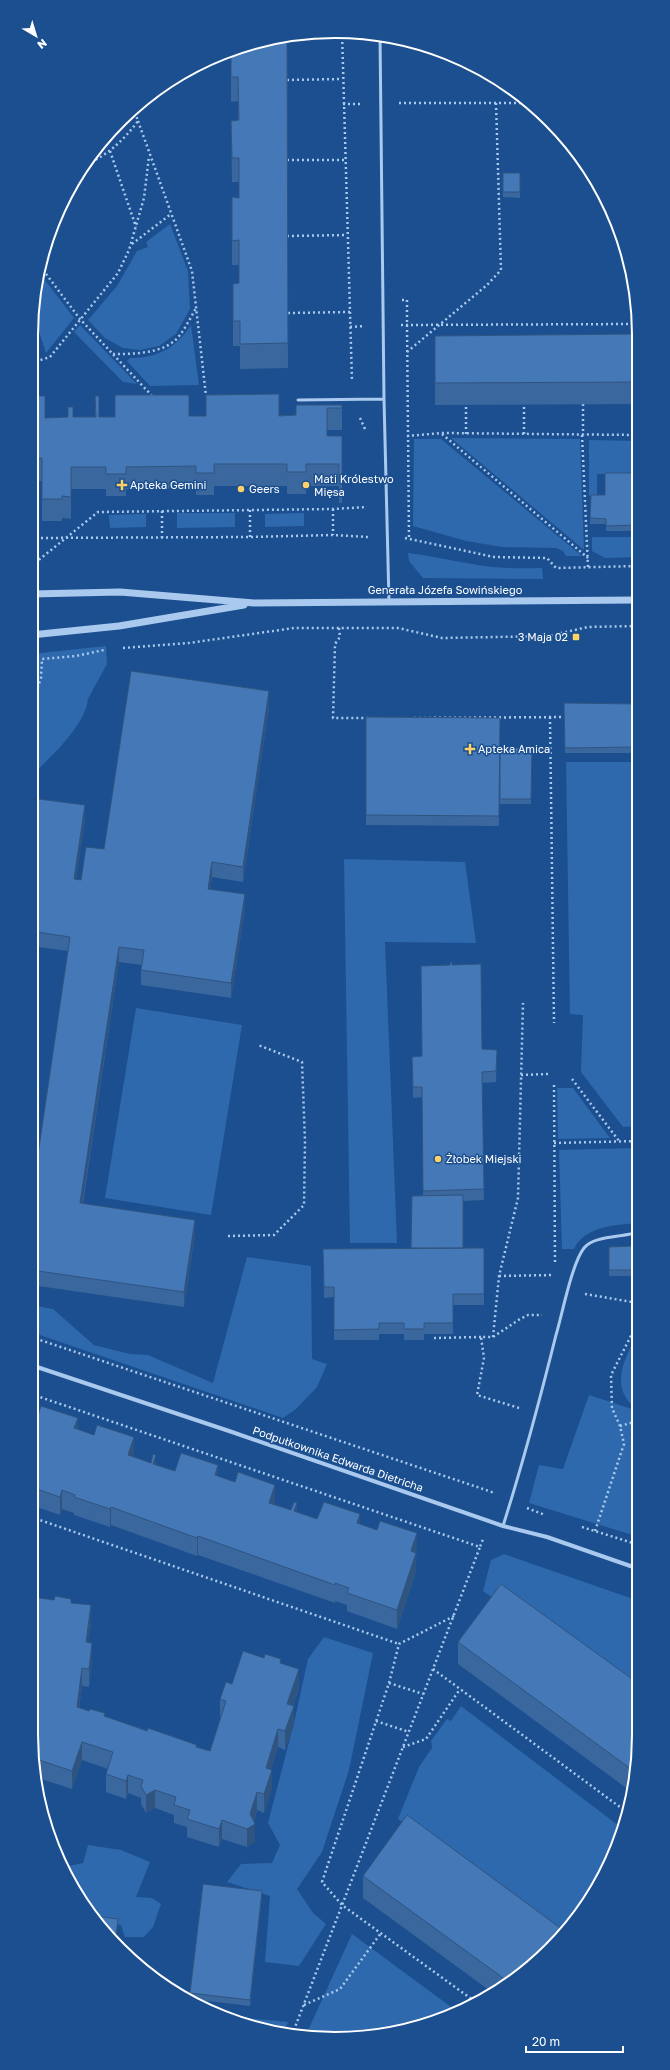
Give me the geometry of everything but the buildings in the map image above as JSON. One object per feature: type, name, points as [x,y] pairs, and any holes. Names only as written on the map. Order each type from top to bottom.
[{"type":"street","name":"Generała Józefa Sowińskiego","points":[[38,594],[120,592],[254,603],[632,600]]},
{"type":"street","name":"Generała Józefa Sowińskiego","points":[[38,634],[119,626],[254,603]]},
{"type":"street","name":"Podpułkownika Edwarda Dietricha","points":[[38,1367],[232,1432],[503,1526],[547,1537],[632,1567]]},
{"type":"lane","points":[[380,42],[384,399],[389,602]]},
{"type":"lane","points":[[298,400],[384,399]]},
{"type":"lane","points":[[503,1526],[525,1457],[565,1303],[580,1256],[584,1248],[591,1242],[630,1234]]},
{"type":"path","points":[[342,38],[342,80],[353,400],[364,428],[365,436]]},
{"type":"path","points":[[286,80],[342,80]]},
{"type":"path","points":[[408,352],[487,285],[501,270],[496,103]]},
{"type":"path","points":[[343,104],[521,103]]},
{"type":"path","points":[[136,115],[192,271],[207,402]]},
{"type":"path","points":[[94,162],[110,151],[128,135],[138,121]]},
{"type":"path","points":[[110,151],[136,227]]},
{"type":"path","points":[[38,361],[50,357],[118,273],[131,245],[144,198],[148,175],[149,154]]},
{"type":"path","points":[[287,160],[345,160]]},
{"type":"path","points":[[131,245],[171,214]]},
{"type":"path","points":[[287,236],[347,236]]},
{"type":"path","points":[[45,273],[80,319],[158,402]]},
{"type":"path","points":[[384,302],[406,300],[408,325],[407,436],[410,538]]},
{"type":"path","points":[[113,354],[140,354],[160,349],[179,337],[196,307]]},
{"type":"path","points":[[288,313],[350,312]]},
{"type":"path","points":[[350,327],[408,325],[631,324]]},
{"type":"path","points":[[583,404],[588,567]]},
{"type":"path","points":[[466,405],[466,434]]},
{"type":"path","points":[[524,405],[524,434]]},
{"type":"path","points":[[407,436],[442,433],[632,434]]},
{"type":"path","points":[[442,433],[588,558]]},
{"type":"path","points":[[367,499],[367,514]]},
{"type":"path","points":[[38,561],[98,512],[333,509],[367,507]]},
{"type":"path","points":[[333,509],[333,535]]},
{"type":"path","points":[[250,510],[250,537]]},
{"type":"path","points":[[162,511],[162,538]]},
{"type":"path","points":[[368,529],[368,537]]},
{"type":"path","points":[[38,538],[162,538],[333,535],[374,538]]},
{"type":"path","points":[[404,538],[410,538],[494,557],[547,558],[556,568],[632,566]]},
{"type":"path","points":[[122,648],[189,643],[294,628],[398,628],[442,638],[548,636],[588,627],[632,626]]},
{"type":"path","points":[[339,628],[340,637],[335,644],[333,718],[372,718]]},
{"type":"path","points":[[38,686],[41,678],[42,659],[76,656],[107,650]]},
{"type":"path","points":[[550,717],[554,1022]]},
{"type":"path","points":[[411,718],[572,717]]},
{"type":"path","points":[[493,1337],[499,1276],[518,1198],[523,1003]]},
{"type":"path","points":[[228,1236],[274,1236],[304,1205],[305,1140],[302,1062],[258,1045]]},
{"type":"path","points":[[521,1075],[548,1074]]},
{"type":"path","points":[[572,1079],[620,1141]]},
{"type":"path","points":[[552,1281],[555,1268],[554,1085]]},
{"type":"path","points":[[554,1144],[632,1141]]},
{"type":"path","points":[[499,1276],[554,1275]]},
{"type":"path","points":[[434,1338],[481,1336],[493,1337],[520,1319],[533,1314],[545,1316],[547,1306],[565,1303],[585,1294],[632,1302]]},
{"type":"path","points":[[595,1531],[624,1444],[620,1426],[612,1408],[611,1375],[632,1334]]},
{"type":"path","points":[[481,1336],[484,1358],[477,1395],[524,1409]]},
{"type":"path","points":[[38,1339],[492,1492],[495,1485]]},
{"type":"path","points":[[38,1396],[480,1547]]},
{"type":"path","points":[[620,1426],[632,1423]]},
{"type":"path","points":[[38,1519],[399,1644],[454,1616]]},
{"type":"path","points":[[294,2029],[484,1536]]},
{"type":"path","points":[[399,1644],[389,1682],[322,1882],[342,1905],[471,1999]]},
{"type":"path","points":[[433,1669],[623,1809]]},
{"type":"path","points":[[389,1682],[424,1694]]},
{"type":"path","points":[[403,1747],[426,1739],[460,1689]]},
{"type":"path","points":[[376,1721],[409,1732]]},
{"type":"path","points":[[304,2005],[340,1989],[381,1933]]},
{"type":"shaded area","points":[[170,224],[188,271],[190,309],[176,334],[159,346],[140,350],[123,348],[105,338],[88,320],[117,286],[137,251],[148,247],[146,242]]},
{"type":"shaded area","points":[[44,279],[74,318],[46,353],[38,329]]},
{"type":"shaded area","points":[[80,325],[137,384],[123,382],[74,332]]},
{"type":"shaded area","points":[[191,325],[199,385],[150,386],[127,361],[130,358],[140,358],[158,354],[179,340]]},
{"type":"shaded area","points":[[451,438],[580,439],[584,550]]},
{"type":"shaded area","points":[[414,439],[441,439],[582,556],[566,556],[563,551],[556,548],[502,547],[466,541],[413,526]]},
{"type":"shaded area","points":[[589,440],[632,441],[632,474],[597,474],[597,496],[589,496]]},
{"type":"shaded area","points":[[177,513],[235,513],[235,527],[177,528]]},
{"type":"shaded area","points":[[304,513],[304,526],[265,527],[265,514]]},
{"type":"shaded area","points":[[146,514],[146,527],[110,528],[109,515]]},
{"type":"shaded area","points":[[592,537],[632,537],[632,557],[605,558],[592,551]]},
{"type":"shaded area","points":[[408,553],[485,566],[542,568],[543,579],[423,578],[409,561]]},
{"type":"shaded area","points":[[106,646],[107,664],[88,699],[85,709],[74,730],[66,741],[38,769],[38,653]]},
{"type":"shaded area","points":[[566,762],[632,762],[632,1126],[623,1127],[581,1072],[583,1015],[570,1014]]},
{"type":"shaded area","points":[[344,859],[465,862],[476,943],[385,942],[397,1243],[350,1243]]},
{"type":"shaded area","points":[[136,1008],[242,1025],[211,1215],[105,1198]]},
{"type":"shaded area","points":[[557,1088],[573,1088],[610,1138],[558,1139]]},
{"type":"shaded area","points":[[632,1148],[632,1224],[611,1226],[593,1231],[579,1241],[574,1249],[562,1249],[559,1150]]},
{"type":"shaded area","points":[[247,1257],[311,1266],[312,1359],[327,1364],[317,1387],[296,1409],[283,1418],[38,1334],[38,1306],[53,1309],[94,1345],[130,1354],[148,1355],[213,1383]]},
{"type":"shaded area","points":[[632,1345],[632,1405],[623,1393],[621,1383],[624,1363]]},
{"type":"shaded area","points":[[589,1395],[632,1409],[632,1535],[529,1503],[539,1465],[563,1469]]},
{"type":"shaded area","points":[[504,1554],[632,1599],[632,1695],[483,1591],[491,1560]]},
{"type":"shaded area","points":[[324,1637],[373,1653],[349,1770],[322,1852],[297,1889],[313,1913],[326,1924],[299,1966],[265,1962],[270,1896],[227,1882],[241,1864],[272,1863],[280,1845],[268,1823],[294,1723],[308,1659]]},
{"type":"shaded area","points":[[461,1706],[618,1825],[609,1849],[592,1884],[571,1916],[555,1934],[398,1819],[419,1767],[432,1748],[431,1741],[447,1719],[451,1721]]},
{"type":"shaded area","points":[[88,1845],[121,1850],[150,1862],[136,1897],[152,1898],[161,1904],[153,1927],[144,1937],[125,1937],[121,1925],[105,1923],[99,1916],[78,1884],[69,1866],[83,1863]]},
{"type":"shaded area","points":[[352,1934],[452,2008],[412,2022],[374,2029],[335,2032],[308,2030]]},
{"type":"shaded area","points":[[246,2018],[288,2022],[286,2027]]},
{"type":"place","name":"Apteka Gemini","points":[[122,485]]},
{"type":"place","name":"Mati Królestwo Mięsa","points":[[306,485]]},
{"type":"place","name":"Geers","points":[[241,489]]},
{"type":"place","name":"3 Maja 02","points":[[576,637]]},
{"type":"place","name":"Apteka Amica","points":[[470,749]]},
{"type":"place","name":"Żłobek Miejski","points":[[438,1159]]}]
